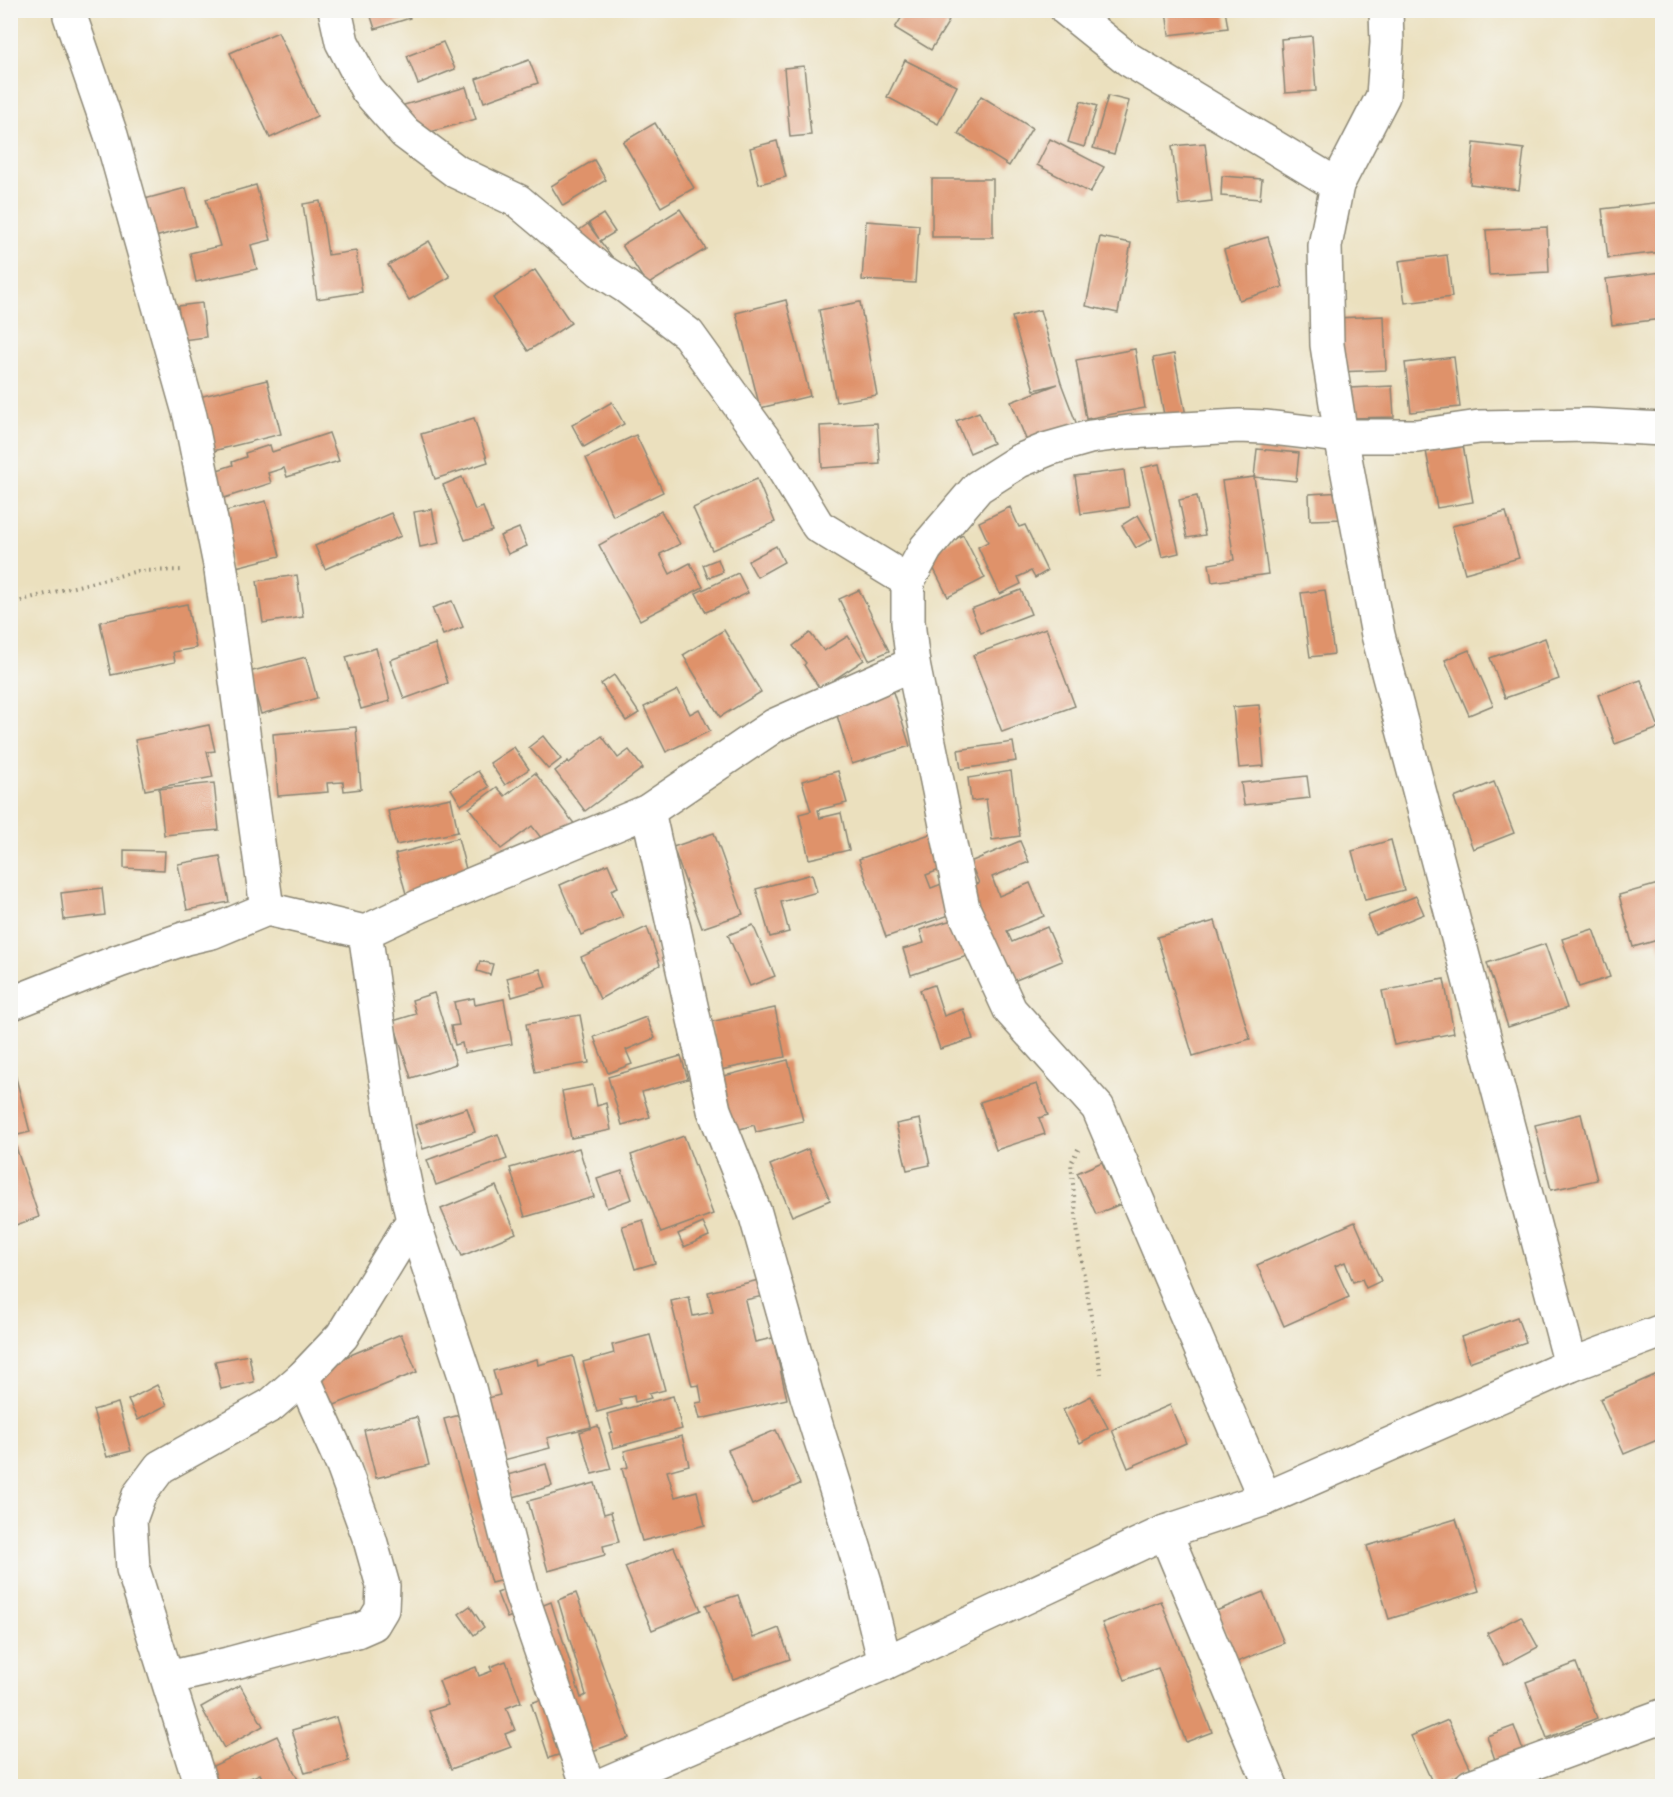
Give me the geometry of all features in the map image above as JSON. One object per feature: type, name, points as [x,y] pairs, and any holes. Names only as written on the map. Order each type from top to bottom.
[{"type":"street","points":[[70,10],[70,16],[111,135],[190,416],[221,570],[267,909]]},
{"type":"street","points":[[335,10],[342,42],[367,90],[405,133],[457,172],[518,201],[600,270],[625,285],[688,334],[773,452],[818,526],[908,581]]},
{"type":"street","points":[[1067,10],[1128,59],[1337,185]]},
{"type":"street","points":[[1386,10],[1387,43],[1383,96],[1337,185],[1325,246],[1324,289],[1327,345],[1341,436],[1378,635],[1571,1365]]},
{"type":"street","points":[[1264,1499],[1098,1108],[1010,1010],[963,908],[913,664],[908,581],[926,548],[978,487],[1019,461],[1090,436],[1239,426],[1341,436],[1416,436],[1479,427],[1588,425],[1662,429]]},
{"type":"street","points":[[10,1004],[119,961],[186,938],[212,932],[267,909],[365,932],[430,902],[648,811],[775,725],[913,664]]},
{"type":"street","points":[[648,811],[714,1110],[755,1213],[807,1396],[865,1582],[885,1663]]},
{"type":"street","points":[[365,932],[388,1097],[400,1168],[413,1220],[469,1388],[521,1593],[588,1786]]},
{"type":"street","points":[[201,1786],[134,1569],[130,1520],[139,1495],[160,1467],[271,1405],[303,1377],[342,1336],[413,1220]]},
{"type":"street","points":[[599,1786],[885,1663],[1165,1532],[1264,1499],[1571,1365],[1662,1331]]},
{"type":"street","points":[[168,1678],[357,1631],[373,1624],[382,1609],[383,1586],[370,1540],[343,1466],[303,1377]]},
{"type":"street","points":[[1165,1532],[1271,1786]]},
{"type":"street","points":[[1471,1786],[1662,1716]]},
{"type":"path","points":[[10,606],[26,599],[138,571],[221,570]]},
{"type":"path","points":[[1098,1108],[1071,1163],[1079,1246],[1101,1374]]},
{"type":"building","points":[[369,10],[408,10],[410,18],[375,29]]},
{"type":"building","points":[[906,10],[932,10],[949,21],[931,50],[895,28]]},
{"type":"building","points":[[1166,10],[1225,10],[1228,28],[1169,35]]},
{"type":"building","points":[[278,32],[317,116],[270,138],[230,53]]},
{"type":"building","points":[[1312,36],[1316,91],[1285,93],[1281,39]]},
{"type":"building","points":[[443,42],[455,69],[418,84],[407,56]]},
{"type":"building","points":[[529,60],[538,83],[484,102],[476,79]]},
{"type":"building","points":[[905,60],[957,86],[938,124],[887,97]]},
{"type":"building","points":[[804,66],[811,135],[790,137],[784,68]]},
{"type":"building","points":[[466,87],[476,119],[413,137],[404,105]]},
{"type":"building","points":[[981,96],[1032,128],[1009,166],[958,134]]},
{"type":"building","points":[[1108,96],[1129,101],[1114,154],[1093,148]]},
{"type":"building","points":[[1081,101],[1097,106],[1084,147],[1068,142]]},
{"type":"building","points":[[655,123],[694,188],[661,207],[623,142]]},
{"type":"building","points":[[1050,139],[1104,167],[1090,193],[1037,165]]},
{"type":"building","points":[[777,141],[786,177],[759,184],[750,148]]},
{"type":"building","points":[[1205,143],[1212,201],[1179,205],[1172,146]]},
{"type":"building","points":[[1474,143],[1524,149],[1519,190],[1470,184]]},
{"type":"building","points":[[594,160],[606,180],[563,206],[551,186]]},
{"type":"building","points":[[1222,176],[1262,179],[1260,199],[1221,196]]},
{"type":"building","points":[[932,179],[993,179],[993,237],[932,237]]},
{"type":"building","points":[[256,185],[271,240],[251,245],[257,269],[196,282],[190,253],[220,246],[206,199]]},
{"type":"building","points":[[186,188],[196,226],[151,238],[141,200]]},
{"type":"building","points":[[320,201],[328,255],[356,251],[362,292],[317,299],[303,204]]},
{"type":"building","points":[[1662,202],[1662,252],[1608,258],[1602,209]]},
{"type":"building","points":[[680,209],[706,249],[647,285],[622,245]]},
{"type":"building","points":[[603,214],[615,232],[600,241],[613,258],[601,267],[575,233],[588,224],[599,239],[589,223]]},
{"type":"building","points":[[866,221],[919,225],[915,283],[862,280]]},
{"type":"building","points":[[1547,227],[1549,272],[1489,275],[1486,230]]},
{"type":"building","points":[[1100,237],[1131,243],[1118,313],[1086,306]]},
{"type":"building","points":[[1268,237],[1283,287],[1239,300],[1224,250]]},
{"type":"building","points":[[429,241],[450,277],[409,300],[388,265]]},
{"type":"building","points":[[1447,255],[1452,297],[1405,303],[1399,261]]},
{"type":"building","points":[[535,270],[571,323],[528,351],[493,298]]},
{"type":"building","points":[[1662,272],[1662,319],[1612,325],[1606,279]]},
{"type":"building","points":[[786,300],[810,396],[760,408],[736,313]]},
{"type":"building","points":[[860,302],[877,395],[836,402],[819,310]]},
{"type":"building","points":[[202,303],[206,337],[182,340],[178,306]]},
{"type":"building","points":[[1040,310],[1061,383],[1077,425],[1028,444],[1011,402],[1058,384],[1034,390],[1012,317]]},
{"type":"building","points":[[1384,316],[1386,370],[1338,372],[1335,318]]},
{"type":"building","points":[[1135,349],[1145,408],[1086,419],[1076,360]]},
{"type":"building","points":[[1174,354],[1187,421],[1166,425],[1153,358]]},
{"type":"building","points":[[1454,357],[1460,407],[1411,412],[1405,363]]},
{"type":"building","points":[[267,380],[281,434],[205,453],[191,399]]},
{"type":"building","points":[[1392,386],[1394,417],[1351,418],[1350,388]]},
{"type":"building","points":[[612,402],[624,424],[584,447],[572,425]]},
{"type":"building","points":[[979,412],[993,443],[970,453],[956,421]]},
{"type":"building","points":[[474,418],[488,462],[435,479],[421,434]]},
{"type":"building","points":[[877,423],[880,464],[822,468],[820,426]]},
{"type":"building","points":[[329,433],[339,461],[287,477],[284,468],[268,473],[271,483],[218,500],[208,473],[233,465],[232,462],[246,457],[245,453],[270,445],[272,452]]},
{"type":"building","points":[[636,435],[663,492],[613,516],[586,458]]},
{"type":"building","points":[[1463,445],[1473,502],[1437,508],[1426,451]]},
{"type":"building","points":[[1257,449],[1299,453],[1296,481],[1254,477]]},
{"type":"building","points":[[1159,464],[1179,553],[1162,557],[1141,468]]},
{"type":"building","points":[[1124,470],[1129,507],[1081,514],[1075,476]]},
{"type":"building","points":[[462,477],[475,510],[483,507],[492,531],[465,540],[443,485]]},
{"type":"building","points":[[1254,477],[1268,574],[1212,582],[1209,564],[1234,560],[1222,481]]},
{"type":"building","points":[[757,479],[775,522],[712,550],[693,508]]},
{"type":"building","points":[[1344,492],[1345,519],[1310,520],[1309,494]]},
{"type":"building","points":[[1197,496],[1205,535],[1187,538],[1179,500]]},
{"type":"building","points":[[266,501],[280,556],[232,568],[218,513]]},
{"type":"building","points":[[1010,507],[1019,527],[1025,525],[1047,571],[1035,578],[1031,571],[1018,577],[1021,584],[1000,594],[978,547],[988,542],[979,522]]},
{"type":"building","points":[[432,509],[439,543],[420,547],[414,512]]},
{"type":"building","points":[[661,511],[680,544],[660,554],[670,574],[690,563],[703,587],[640,620],[599,545]]},
{"type":"building","points":[[1506,512],[1519,558],[1465,573],[1452,526]]},
{"type":"building","points":[[391,513],[401,536],[325,569],[315,546]]},
{"type":"building","points":[[1138,515],[1152,539],[1136,548],[1122,525]]},
{"type":"building","points":[[519,528],[527,546],[508,554],[500,536]]},
{"type":"building","points":[[963,535],[985,578],[948,597],[926,553]]},
{"type":"building","points":[[776,546],[784,562],[757,577],[748,561]]},
{"type":"building","points":[[718,559],[723,572],[708,578],[703,565]]},
{"type":"building","points":[[738,573],[748,593],[706,612],[696,593]]},
{"type":"building","points":[[297,575],[303,617],[263,623],[257,581]]},
{"type":"building","points":[[859,590],[889,651],[869,660],[839,599]]},
{"type":"building","points":[[1021,590],[1031,614],[981,633],[971,609]]},
{"type":"building","points":[[1325,590],[1334,654],[1310,657],[1301,593]]},
{"type":"building","points":[[452,601],[463,627],[443,635],[432,608]]},
{"type":"building","points":[[187,604],[196,648],[173,652],[175,662],[111,675],[100,622]]},
{"type":"building","points":[[1046,628],[1075,706],[1002,732],[973,655]]},
{"type":"building","points":[[724,630],[761,692],[720,717],[683,655]]},
{"type":"building","points":[[810,633],[824,651],[848,636],[864,660],[820,689],[804,665],[806,663],[793,646]]},
{"type":"building","points":[[1545,638],[1559,679],[1505,698],[1490,658]]},
{"type":"building","points":[[435,644],[448,683],[404,699],[390,660]]},
{"type":"building","points":[[376,648],[390,701],[361,709],[346,657]]},
{"type":"building","points":[[1469,650],[1493,705],[1469,715],[1445,660]]},
{"type":"building","points":[[306,657],[317,698],[261,714],[249,672]]},
{"type":"building","points":[[614,675],[639,713],[626,721],[601,684]]},
{"type":"building","points":[[1641,680],[1659,728],[1615,744],[1598,695]]},
{"type":"building","points":[[678,690],[690,714],[699,709],[710,731],[666,752],[644,707]]},
{"type":"building","points":[[893,692],[910,746],[852,764],[835,709]]},
{"type":"building","points":[[1259,705],[1264,766],[1239,768],[1233,707]]},
{"type":"building","points":[[209,725],[215,751],[207,752],[213,777],[145,790],[135,740]]},
{"type":"building","points":[[356,727],[361,789],[344,791],[343,782],[327,783],[328,792],[278,796],[273,734]]},
{"type":"building","points":[[543,736],[561,759],[548,769],[529,747]]},
{"type":"building","points":[[602,736],[618,758],[629,750],[643,768],[585,811],[555,771],[568,761],[569,763]]},
{"type":"building","points":[[1013,742],[1016,761],[961,769],[958,750]]},
{"type":"building","points":[[514,747],[529,769],[505,785],[490,763]]},
{"type":"building","points":[[478,771],[489,787],[461,805],[451,789]]},
{"type":"building","points":[[838,771],[847,803],[818,810],[820,818],[841,813],[849,850],[809,859],[799,814],[811,811],[802,781]]},
{"type":"building","points":[[1011,771],[1020,836],[992,840],[986,799],[971,801],[968,778]]},
{"type":"building","points":[[535,773],[576,826],[548,847],[532,826],[501,849],[469,808],[497,787],[505,796]]},
{"type":"building","points":[[1307,776],[1310,798],[1244,805],[1241,783]]},
{"type":"building","points":[[1494,782],[1514,833],[1473,849],[1454,798]]},
{"type":"building","points":[[214,783],[219,830],[164,835],[159,789]]},
{"type":"building","points":[[451,798],[458,832],[396,845],[388,811]]},
{"type":"building","points":[[714,833],[743,914],[702,928],[673,847]]},
{"type":"building","points":[[930,834],[942,869],[926,875],[931,888],[947,882],[958,912],[886,937],[859,859]]},
{"type":"building","points":[[458,838],[468,877],[408,901],[395,854]]},
{"type":"building","points":[[1391,840],[1404,890],[1365,900],[1352,851]]},
{"type":"building","points":[[1020,841],[1029,862],[992,877],[999,896],[1030,883],[1044,916],[1007,931],[1012,942],[1047,927],[1062,961],[1004,985],[964,889],[979,883],[970,862]]},
{"type":"building","points":[[124,850],[165,851],[164,870],[124,868]]},
{"type":"building","points":[[220,856],[229,902],[187,910],[178,864]]},
{"type":"building","points":[[608,864],[618,887],[611,890],[623,917],[581,935],[560,885]]},
{"type":"building","points":[[812,874],[817,892],[781,902],[789,932],[770,937],[756,889]]},
{"type":"building","points":[[1662,883],[1662,954],[1658,940],[1633,947],[1619,895]]},
{"type":"building","points":[[102,888],[105,915],[64,920],[61,893]]},
{"type":"building","points":[[1416,896],[1424,914],[1375,934],[1367,916]]},
{"type":"building","points":[[955,919],[967,956],[911,975],[903,949],[924,943],[920,930]]},
{"type":"building","points":[[1215,921],[1250,1039],[1193,1056],[1157,937]]},
{"type":"building","points":[[753,925],[775,976],[750,986],[728,935]]},
{"type":"building","points":[[647,927],[660,965],[600,999],[581,957]]},
{"type":"building","points":[[1593,929],[1610,977],[1579,987],[1562,939]]},
{"type":"building","points":[[1545,944],[1567,1008],[1508,1027],[1487,963]]},
{"type":"building","points":[[480,961],[493,964],[490,975],[477,971]]},
{"type":"building","points":[[540,969],[546,987],[512,997],[507,978]]},
{"type":"building","points":[[1444,979],[1454,1033],[1394,1045],[1382,991]]},
{"type":"building","points":[[934,985],[944,1016],[963,1009],[973,1039],[940,1049],[920,990]]},
{"type":"building","points":[[434,993],[456,1064],[411,1078],[393,1021],[416,1014],[412,1000]]},
{"type":"building","points":[[474,998],[475,1005],[504,999],[512,1044],[464,1053],[462,1043],[455,1045],[451,1026],[459,1025],[454,1002]]},
{"type":"building","points":[[775,1008],[785,1057],[720,1070],[710,1022]]},
{"type":"building","points":[[580,1015],[589,1063],[535,1072],[526,1024]]},
{"type":"building","points":[[646,1017],[655,1038],[626,1050],[632,1064],[608,1073],[594,1037]]},
{"type":"building","points":[[10,1055],[30,1132],[10,1137]]},
{"type":"building","points":[[681,1056],[688,1079],[642,1092],[650,1117],[622,1125],[608,1077]]},
{"type":"building","points":[[788,1060],[803,1121],[756,1132],[754,1125],[733,1131],[720,1077]]},
{"type":"building","points":[[1037,1084],[1048,1115],[1039,1118],[1045,1134],[996,1150],[980,1102]]},
{"type":"building","points":[[593,1085],[597,1106],[606,1103],[611,1130],[571,1138],[562,1091]]},
{"type":"building","points":[[467,1108],[475,1132],[423,1149],[415,1125]]},
{"type":"building","points":[[1581,1114],[1597,1180],[1551,1190],[1535,1125]]},
{"type":"building","points":[[920,1119],[930,1165],[907,1170],[896,1124]]},
{"type":"building","points":[[498,1134],[507,1159],[436,1185],[427,1160]]},
{"type":"building","points":[[684,1136],[713,1214],[661,1233],[631,1155]]},
{"type":"building","points":[[15,1144],[39,1217],[10,1227],[10,1146]]},
{"type":"building","points":[[579,1148],[594,1197],[525,1217],[510,1168]]},
{"type":"building","points":[[808,1149],[830,1200],[792,1216],[770,1165]]},
{"type":"building","points":[[1102,1162],[1121,1204],[1096,1214],[1077,1173]]},
{"type":"building","points":[[622,1171],[632,1199],[607,1208],[597,1179]]},
{"type":"building","points":[[496,1186],[516,1233],[462,1256],[441,1209]]},
{"type":"building","points":[[643,1220],[655,1263],[635,1269],[622,1226]]},
{"type":"building","points":[[1355,1222],[1381,1281],[1366,1288],[1362,1279],[1353,1282],[1345,1262],[1335,1266],[1349,1297],[1284,1326],[1257,1265]]},
{"type":"building","points":[[703,1223],[709,1236],[684,1247],[678,1234]]},
{"type":"building","points":[[759,1280],[763,1296],[745,1300],[755,1342],[773,1338],[787,1399],[700,1419],[696,1403],[702,1402],[699,1385],[692,1386],[671,1301],[689,1297],[693,1316],[713,1312],[708,1292]]},
{"type":"building","points":[[1517,1317],[1526,1342],[1469,1362],[1461,1337]]},
{"type":"building","points":[[401,1334],[417,1372],[327,1408],[312,1371]]},
{"type":"building","points":[[650,1335],[665,1390],[649,1394],[651,1398],[635,1402],[634,1396],[620,1399],[622,1405],[597,1412],[583,1362],[614,1353],[612,1345]]},
{"type":"building","points":[[249,1355],[254,1382],[221,1389],[215,1361]]},
{"type":"building","points":[[573,1356],[591,1427],[547,1438],[550,1448],[496,1462],[480,1400],[500,1395],[493,1371],[537,1359],[538,1365]]},
{"type":"building","points":[[1662,1372],[1662,1438],[1624,1454],[1600,1399]]},
{"type":"building","points":[[157,1385],[167,1405],[138,1420],[128,1400]]},
{"type":"building","points":[[673,1396],[682,1429],[613,1448],[607,1414]]},
{"type":"building","points":[[1091,1396],[1108,1428],[1080,1443],[1063,1410]]},
{"type":"building","points":[[118,1403],[131,1451],[107,1457],[93,1410]]},
{"type":"building","points":[[1170,1405],[1186,1443],[1128,1468],[1112,1430]]},
{"type":"building","points":[[460,1415],[507,1579],[491,1583],[444,1419]]},
{"type":"building","points":[[417,1417],[429,1465],[376,1478],[364,1430]]},
{"type":"building","points":[[598,1426],[611,1469],[592,1474],[580,1432]]},
{"type":"building","points":[[776,1430],[800,1484],[752,1505],[728,1450]]},
{"type":"building","points":[[682,1436],[689,1465],[667,1471],[675,1497],[697,1491],[705,1525],[642,1541],[622,1469],[628,1467],[624,1451]]},
{"type":"building","points":[[546,1464],[552,1486],[510,1498],[504,1476]]},
{"type":"building","points":[[595,1483],[604,1514],[611,1512],[619,1542],[603,1546],[605,1555],[548,1571],[528,1501]]},
{"type":"building","points":[[1456,1519],[1479,1591],[1389,1619],[1367,1546]]},
{"type":"building","points":[[674,1547],[701,1610],[652,1630],[625,1567]]},
{"type":"building","points":[[513,1587],[523,1612],[507,1618],[497,1593]]},
{"type":"building","points":[[1263,1592],[1284,1643],[1237,1662],[1216,1611]]},
{"type":"building","points":[[576,1593],[629,1738],[584,1754],[531,1610],[551,1602],[581,1698],[586,1695],[558,1600]]},
{"type":"building","points":[[738,1595],[753,1638],[779,1628],[790,1659],[733,1679],[706,1605]]},
{"type":"building","points":[[1161,1601],[1212,1732],[1186,1742],[1158,1668],[1125,1680],[1102,1623]]},
{"type":"building","points":[[470,1606],[484,1627],[474,1635],[459,1614]]},
{"type":"building","points":[[1521,1616],[1538,1647],[1504,1665],[1487,1633]]},
{"type":"building","points":[[506,1661],[521,1702],[506,1708],[515,1730],[505,1734],[511,1747],[451,1769],[429,1711],[448,1705],[439,1681],[476,1667],[479,1676],[492,1671],[490,1667]]},
{"type":"building","points":[[1576,1663],[1597,1718],[1547,1738],[1526,1682]]},
{"type":"building","points":[[240,1685],[263,1726],[224,1748],[201,1707]]},
{"type":"building","points":[[551,1696],[570,1751],[549,1758],[531,1703]]},
{"type":"building","points":[[336,1717],[349,1761],[305,1773],[292,1730]]},
{"type":"building","points":[[1448,1720],[1471,1769],[1434,1786],[1411,1736]]},
{"type":"building","points":[[1514,1726],[1525,1756],[1497,1766],[1487,1736]]},
{"type":"building","points":[[277,1736],[301,1786],[266,1786],[260,1774],[241,1782],[243,1786],[206,1786],[200,1772]]}]
